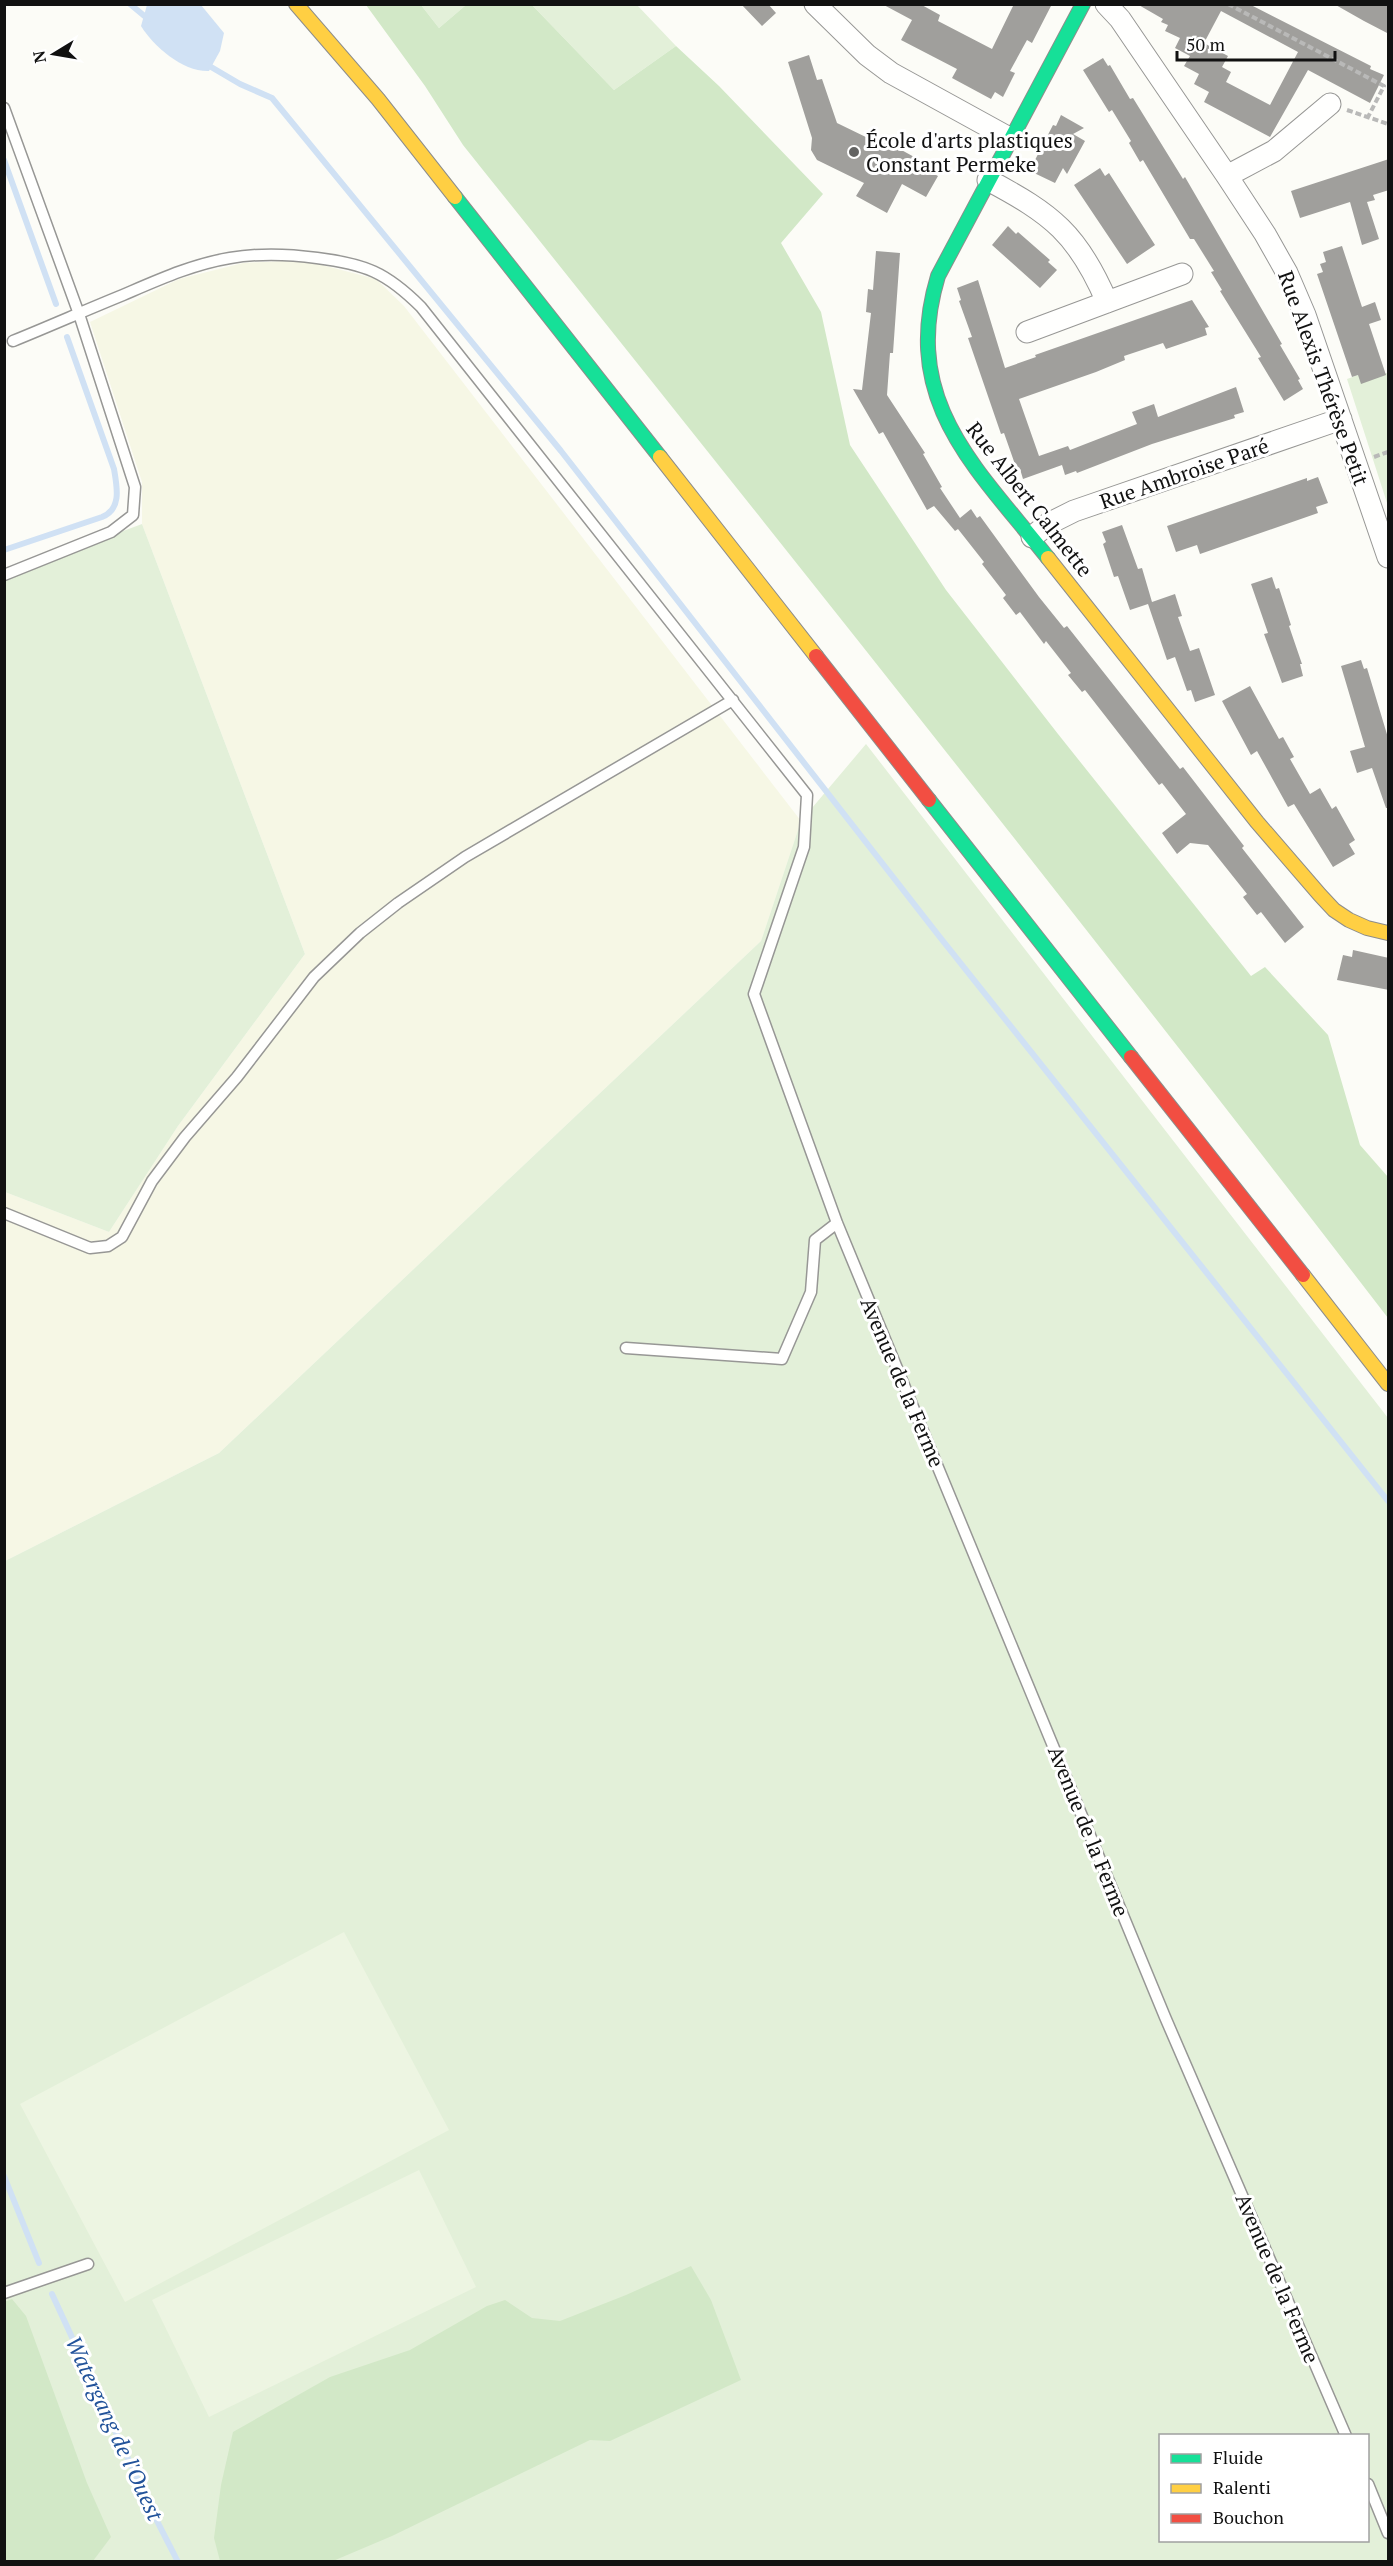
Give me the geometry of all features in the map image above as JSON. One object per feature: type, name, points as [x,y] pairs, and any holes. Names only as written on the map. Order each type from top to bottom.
[{"type":"main road","points":[[296,4],[400,127],[1389,1384]]},
{"type":"main road","name":"Rue Albert Calmette","points":[[1083,4],[988,180],[933,289],[927,318],[927,361],[935,399],[952,434],[1257,822],[1320,895],[1349,920],[1367,928],[1389,933]]},
{"type":"street","points":[[815,4],[867,56],[891,73],[1011,139]]},
{"type":"street","name":"Rue Alexis Thérèse Petit","points":[[1106,4],[1120,19],[1227,176],[1265,234],[1290,279],[1389,557]]},
{"type":"street","points":[[1227,176],[1274,151],[1330,104]]},
{"type":"street","points":[[988,180],[1031,203],[1049,216],[1083,253],[1107,302]]},
{"type":"street","points":[[1027,332],[1182,274]]},
{"type":"street","name":"Rue Ambroise Paré","points":[[1032,537],[1048,524],[1074,511],[1341,419]]},
{"type":"lane","points":[[4,108],[79,314],[135,487],[133,515],[111,532],[4,575]]},
{"type":"lane","name":"Avenue de la Ferme","points":[[13,341],[166,276],[230,258],[294,255],[336,260],[381,273],[400,286],[421,307],[807,795],[804,847],[754,994],[837,1223],[1165,2017],[1346,2434]]},
{"type":"lane","points":[[4,1213],[90,1248],[116,1243],[129,1228],[152,1181],[185,1137],[237,1077],[314,977],[348,944],[398,903],[472,853],[733,700]]},
{"type":"lane","points":[[626,1347],[782,1359],[811,1292],[815,1240],[837,1223]]},
{"type":"lane","points":[[4,2293],[88,2264]]},
{"type":"lane","points":[[1369,2486],[1389,2533]]},
{"type":"path","points":[[1228,4],[1384,86],[1368,117]]},
{"type":"path","points":[[1330,104],[1389,124]]},
{"type":"green space","points":[[366,5],[421,5],[439,28],[466,5],[532,5],[614,90],[676,46],[719,86],[823,194],[781,243],[821,312],[850,445],[946,590],[1251,976],[1265,967],[1328,1035],[1360,1145],[1388,1177],[1388,1318],[1044,876],[463,145],[425,86]]},
{"type":"green space","points":[[421,5],[466,5],[439,28]]},
{"type":"green space","points":[[532,5],[637,5],[676,46],[614,90]]},
{"type":"green space","points":[[303,260],[376,279],[404,306],[801,821],[761,941],[219,1453],[5,1561],[5,1192],[109,1232],[178,1126],[305,954],[142,524],[142,482],[90,322],[179,279],[243,263]]},
{"type":"green space","points":[[1388,373],[1388,506],[1347,379],[1358,375]]},
{"type":"green space","points":[[142,524],[305,954],[178,1126],[109,1232],[5,1192],[5,575]]},
{"type":"green space","points":[[866,744],[1388,1418],[1388,2561],[5,2562],[5,1561],[219,1453],[761,941],[801,821]]},
{"type":"green space","points":[[344,1932],[449,2130],[125,2302],[20,2104]]},
{"type":"green space","points":[[419,2170],[476,2287],[209,2417],[152,2300]]},
{"type":"green space","points":[[691,2266],[711,2300],[741,2380],[610,2441],[590,2440],[392,2536],[333,2561],[220,2561],[214,2538],[221,2485],[233,2432],[330,2377],[410,2350],[487,2306],[505,2300],[532,2318],[560,2321]]},
{"type":"green space","points":[[12,2299],[26,2316],[87,2483],[111,2537],[93,2561],[5,2561],[4,2302]]},
{"type":"water","points":[[147,5],[201,5],[224,33],[220,51],[209,71],[179,63],[153,42],[141,26]]},
{"type":"building","points":[[741,4],[768,4],[776,13],[762,26]]},
{"type":"building","points":[[882,4],[920,4],[940,15],[938,21],[992,49],[1014,4],[1052,4],[1032,43],[1027,40],[1010,71],[1015,73],[1003,97],[995,92],[991,99],[952,78],[957,69],[901,40],[912,20]]},
{"type":"building","points":[[1137,4],[1249,4],[1371,66],[1370,69],[1384,75],[1370,103],[1308,70],[1270,137],[1204,102],[1209,92],[1194,84],[1199,74],[1184,66],[1190,56],[1175,48],[1180,38],[1165,31],[1168,25],[1161,22],[1163,19]],"holes":[[[1221,11],[1298,52],[1270,105],[1226,82],[1231,72],[1222,67],[1228,56],[1204,43]]]},
{"type":"building","points":[[1334,4],[1389,4],[1389,34],[1364,21]]},
{"type":"building","points":[[809,55],[817,80],[822,79],[837,123],[874,141],[876,136],[916,158],[914,163],[938,176],[926,197],[902,184],[887,213],[856,196],[864,183],[817,160],[811,150],[812,138],[788,62]]},
{"type":"building","points":[[1103,58],[1108,66],[1110,65],[1130,99],[1133,98],[1183,179],[1185,177],[1282,344],[1280,345],[1300,379],[1298,380],[1303,389],[1284,401],[1258,358],[1261,357],[1220,291],[1222,290],[1211,272],[1214,271],[1194,239],[1190,239],[1143,160],[1140,162],[1129,143],[1131,141],[1112,110],[1109,112],[1083,70]]},
{"type":"building","points":[[1061,115],[1084,128],[1073,134],[1085,141],[1067,174],[1063,168],[1055,183],[1032,172],[1037,161],[1035,160],[1053,125],[1056,126]]},
{"type":"building","points":[[1389,159],[1389,190],[1373,195],[1375,200],[1367,202],[1379,239],[1362,245],[1350,202],[1300,218],[1291,191]]},
{"type":"building","points":[[1100,168],[1105,176],[1109,173],[1155,245],[1127,264],[1074,185]]},
{"type":"building","points":[[1008,226],[1050,260],[1048,262],[1057,270],[1040,288],[992,245]]},
{"type":"building","points":[[1342,246],[1362,307],[1375,302],[1381,320],[1369,324],[1386,375],[1361,384],[1358,375],[1352,377],[1317,274],[1323,272],[1320,264],[1326,262],[1323,252]]},
{"type":"building","points":[[876,251],[900,253],[893,353],[890,353],[887,395],[925,453],[923,454],[942,487],[940,488],[960,518],[971,509],[977,518],[980,516],[1039,597],[1064,628],[1067,626],[1180,769],[1183,767],[1244,846],[1242,848],[1304,927],[1285,943],[1261,912],[1257,915],[1243,897],[1247,894],[1208,845],[1190,843],[1177,854],[1162,833],[1186,814],[1162,783],[1159,785],[1085,690],[1082,692],[1068,675],[1071,673],[1046,641],[1044,644],[1020,612],[1016,615],[1003,598],[1006,595],[982,564],[984,562],[958,529],[955,531],[934,506],[927,510],[883,432],[879,434],[853,389],[862,390],[871,313],[866,312],[868,289],[873,290]]},
{"type":"building","points":[[978,280],[1005,368],[1036,357],[1035,355],[1192,300],[1209,327],[1205,328],[1207,335],[1166,349],[1163,343],[1124,356],[1125,360],[1096,372],[1019,399],[1039,456],[1068,446],[1070,450],[1137,424],[1132,412],[1154,404],[1158,417],[1236,387],[1244,412],[1234,415],[1235,418],[1152,444],[1077,473],[1076,471],[1065,475],[1062,465],[1023,479],[1020,469],[1017,470],[1004,433],[1001,434],[968,338],[972,337],[959,301],[961,300],[957,288]]},
{"type":"building","points":[[1318,477],[1328,503],[1316,507],[1318,513],[1200,554],[1197,545],[1176,552],[1167,526],[1307,478],[1307,481]]},
{"type":"building","points":[[1122,525],[1138,569],[1142,568],[1152,602],[1175,594],[1182,616],[1178,617],[1190,651],[1199,648],[1215,695],[1195,702],[1191,690],[1187,691],[1175,657],[1167,660],[1148,604],[1130,610],[1118,576],[1114,577],[1103,544],[1106,542],[1102,532]]},
{"type":"building","points":[[1272,577],[1276,589],[1279,588],[1302,664],[1300,664],[1303,676],[1282,683],[1264,634],[1268,633],[1251,584]]},
{"type":"building","points":[[1361,660],[1364,669],[1367,668],[1389,741],[1389,808],[1386,808],[1372,768],[1357,773],[1350,751],[1365,747],[1341,666]]},
{"type":"building","points":[[1250,686],[1279,739],[1283,737],[1294,757],[1290,759],[1310,794],[1320,788],[1332,809],[1336,806],[1355,840],[1349,844],[1355,854],[1333,867],[1294,804],[1288,807],[1257,751],[1251,755],[1222,701]]},
{"type":"building","points":[[1353,950],[1389,958],[1389,990],[1337,980],[1343,955],[1352,957]]},
{"type":"waterway","name":"Watergang de l'Ouest","points":[[130,4],[148,19]]},
{"type":"waterway","points":[[206,64],[240,84],[272,98],[561,451],[939,936],[1388,1501]]},
{"type":"waterway","name":"Watergang de l'Ouest","points":[[4,160],[56,304]]},
{"type":"waterway","name":"Watergang de l'Ouest","points":[[4,550],[102,517],[113,509],[117,497],[114,469],[67,337]]},
{"type":"waterway","name":"Watergang de l'Ouest","points":[[4,2176],[39,2263]]},
{"type":"waterway","name":"Watergang de l'Ouest","points":[[52,2294],[178,2562]]},
{"type":"traffic: fast","points":[[1048,558],[995,493],[952,430],[937,397],[929,360],[929,321],[938,276],[1083,4]]},
{"type":"traffic: fast","points":[[455,197],[660,457]]},
{"type":"traffic: fast","points":[[929,800],[1131,1057]]},
{"type":"traffic: slow","points":[[296,4],[378,99],[455,197]]},
{"type":"traffic: slow","points":[[660,457],[816,656]]},
{"type":"traffic: slow","points":[[1048,558],[1257,822],[1320,895],[1334,910],[1349,920],[1367,928],[1388,933]]},
{"type":"traffic: slow","points":[[1303,1275],[1388,1384]]},
{"type":"traffic: jam","points":[[816,656],[929,800]]},
{"type":"traffic: jam","points":[[1131,1057],[1303,1275]]},
{"type":"place","name":"École d'arts plastiques Constant Permeke","points":[[854,152]]}]
